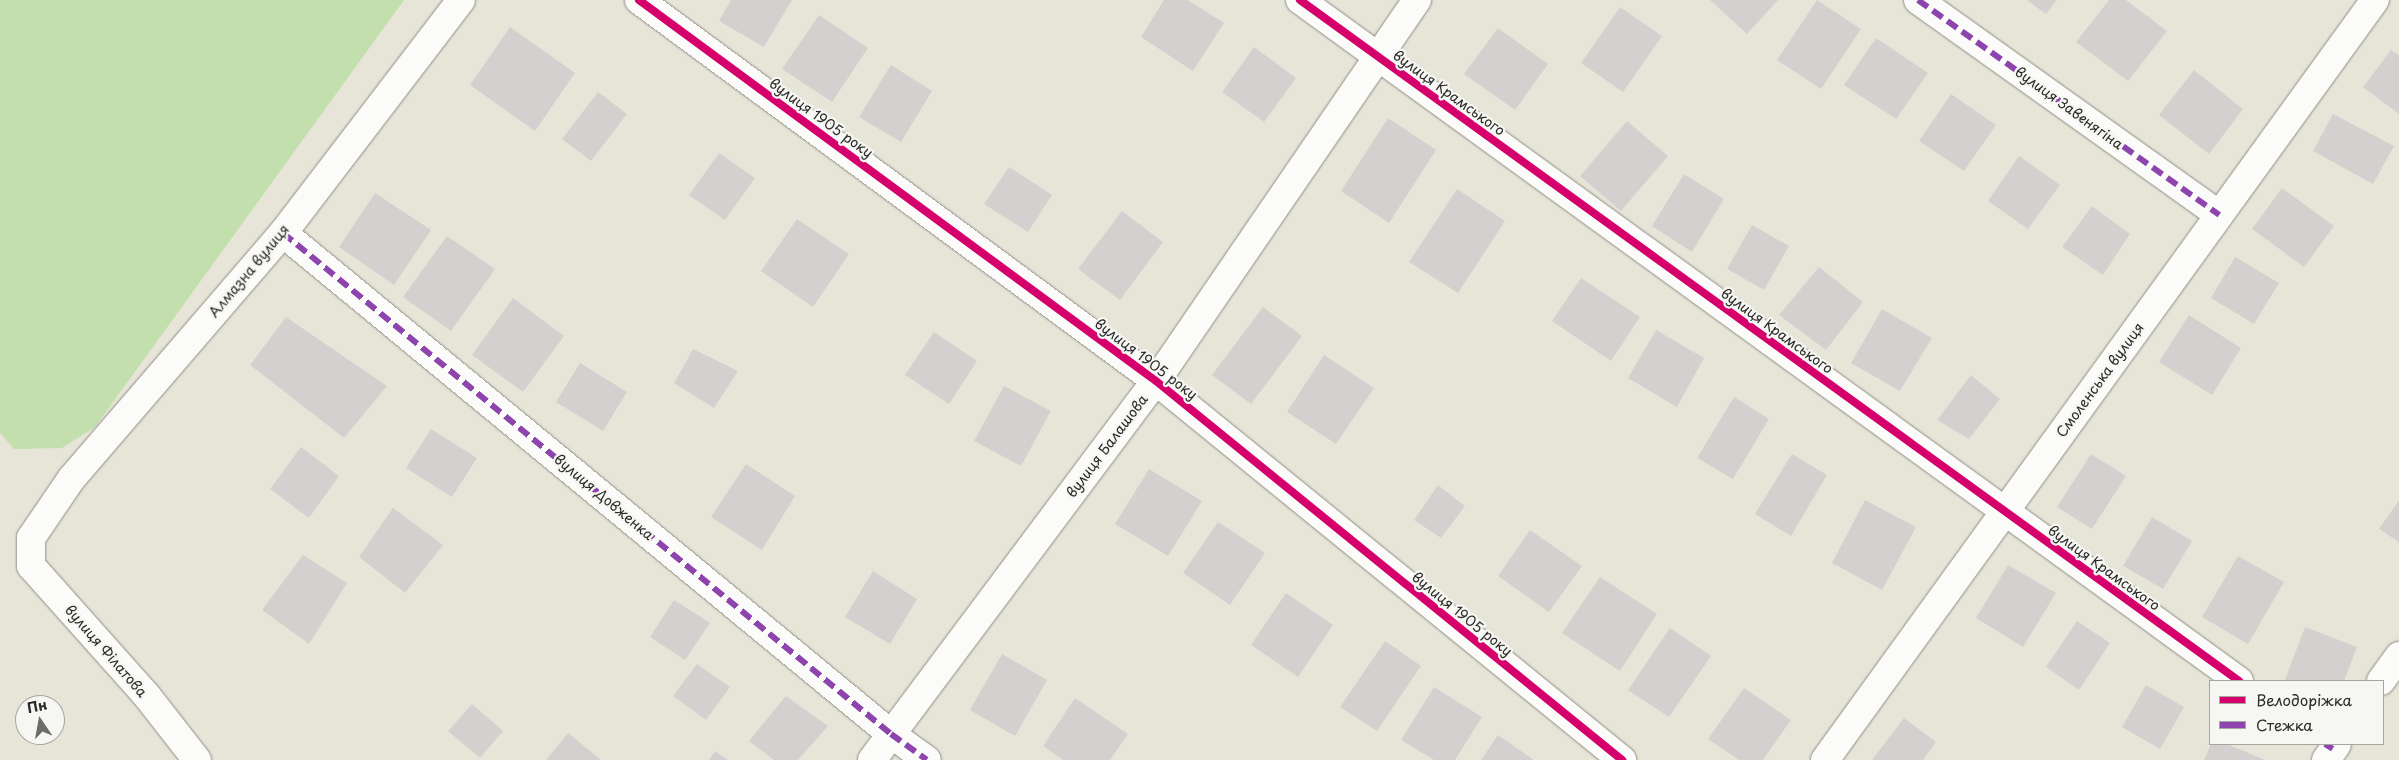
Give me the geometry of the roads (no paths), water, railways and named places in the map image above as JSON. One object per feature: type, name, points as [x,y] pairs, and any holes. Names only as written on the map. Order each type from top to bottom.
[{"type":"street","name":"Алмазна вулиця","points":[[31,538],[72,478],[283,233],[461,0]]},
{"type":"street","name":"вулиця 1905 року","points":[[639,0],[1156,381],[1622,760]]},
{"type":"street","name":"вулиця Крамського","points":[[1300,0],[2238,680]]},
{"type":"street","name":"вулиця Балашова","points":[[872,760],[1156,381],[1376,56],[1417,0]]},
{"type":"street","name":"вулиця Завенягіна","points":[[1918,0],[2219,215]]},
{"type":"street","name":"Смоленська вулиця","points":[[1825,760],[2375,0]]},
{"type":"street","name":"вулиця Довженка","points":[[283,233],[891,734],[927,760]]},
{"type":"street","name":"вулиця Філатова","points":[[31,538],[31,566],[147,696],[197,760]]},
{"type":"street","points":[[2382,680],[2399,656]]}]
